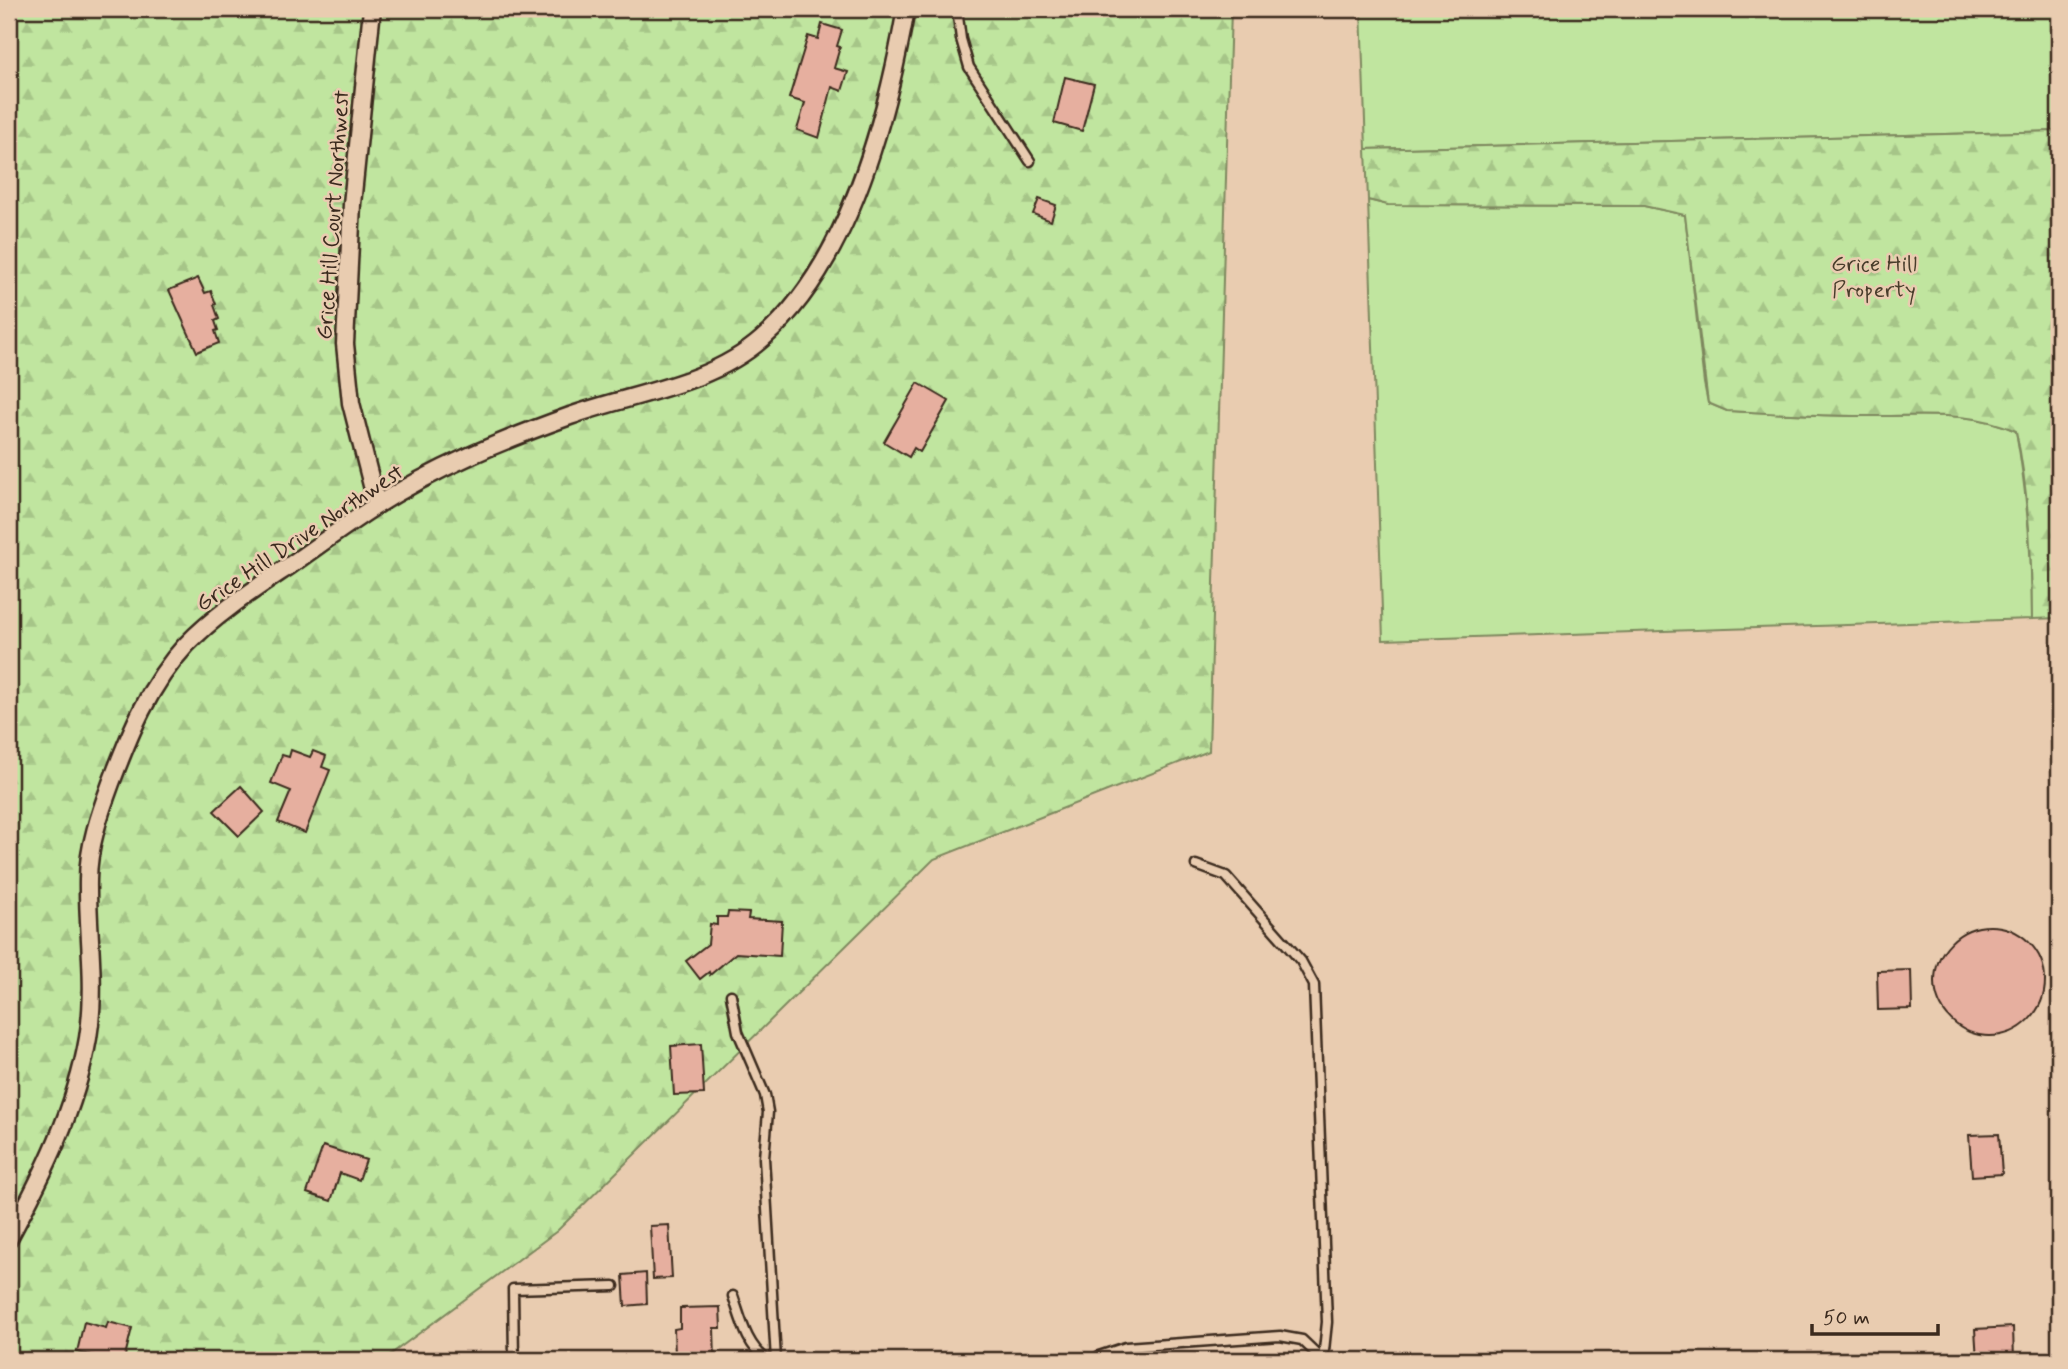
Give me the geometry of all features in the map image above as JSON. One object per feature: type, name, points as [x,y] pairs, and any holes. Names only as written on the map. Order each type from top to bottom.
[{"type":"street","name":"Grice Hill Court Northwest","points":[[372,9],[352,204],[345,344],[351,403],[377,505]]},
{"type":"street","name":"Grice Hill Drive Northwest","points":[[9,1238],[49,1160],[82,1066],[93,985],[88,877],[90,855],[102,807],[132,725],[151,690],[185,647],[215,619],[377,505],[456,462],[519,435],[575,414],[702,374],[745,354],[765,337],[782,321],[812,284],[834,243],[859,186],[891,80],[906,9]]},
{"type":"lane","points":[[957,9],[961,39],[970,67],[1030,162]]},
{"type":"lane","points":[[1196,865],[1226,876],[1300,961],[1314,985],[1327,1322],[1323,1360]]},
{"type":"lane","points":[[731,995],[738,1032],[765,1095],[768,1112],[764,1158],[776,1360]]},
{"type":"lane","points":[[514,1360],[513,1289],[614,1286]]},
{"type":"lane","points":[[733,1296],[754,1349],[767,1360]]},
{"type":"lane","points":[[1096,1360],[1099,1356],[1126,1346],[1280,1335],[1302,1340],[1323,1360]]},
{"type":"green space","points":[[9,9],[1231,9],[1209,751],[934,859],[557,1231],[383,1360],[9,1360]]},
{"type":"green space","points":[[1361,9],[2054,9],[2058,131],[1366,149]]},
{"type":"green space","name":"Grice Hill Property","points":[[2058,131],[2059,618],[2032,619],[2029,524],[2016,431],[1998,424],[1960,417],[1828,416],[1727,411],[1708,403],[1685,215],[1644,206],[1388,205],[1368,200],[1366,149]]},
{"type":"green space","points":[[1368,200],[1388,205],[1644,206],[1685,215],[1708,403],[1727,411],[1828,416],[1960,417],[1998,424],[2016,431],[2028,525],[2032,619],[1383,640]]},
{"type":"building","points":[[822,24],[842,30],[834,68],[848,72],[842,91],[832,87],[819,138],[797,130],[805,103],[789,98],[808,36],[818,39]]},
{"type":"building","points":[[1065,77],[1094,84],[1082,131],[1054,123]]},
{"type":"building","points":[[1039,199],[1056,205],[1051,221],[1033,214]]},
{"type":"building","points":[[198,278],[205,293],[211,291],[216,304],[214,305],[219,319],[215,321],[218,330],[215,331],[219,343],[197,352],[169,290]]},
{"type":"building","points":[[918,383],[949,401],[920,452],[914,448],[909,457],[884,442]]},
{"type":"building","points":[[291,750],[310,757],[313,751],[326,756],[322,767],[330,770],[305,833],[278,822],[291,791],[271,783],[282,755],[289,757]]},
{"type":"building","points":[[241,786],[264,812],[239,836],[214,811]]},
{"type":"building","points":[[728,912],[749,913],[748,919],[782,921],[780,956],[736,953],[710,975],[709,972],[700,979],[686,961],[708,944],[710,924],[717,925],[717,917],[727,917]]},
{"type":"building","points":[[1990,926],[2011,930],[2029,942],[2041,960],[2045,981],[2041,1002],[2029,1020],[2011,1032],[1990,1036],[1969,1032],[1951,1020],[1939,1002],[1935,981],[1939,960],[1951,942],[1969,930]]},
{"type":"building","points":[[1911,970],[1912,1009],[1878,1010],[1877,971]]},
{"type":"building","points":[[701,1044],[704,1094],[674,1095],[671,1046]]},
{"type":"building","points":[[1999,1134],[2002,1174],[1972,1176],[1969,1135]]},
{"type":"building","points":[[323,1146],[366,1160],[359,1180],[340,1173],[331,1201],[307,1193]]},
{"type":"building","points":[[669,1225],[672,1278],[653,1279],[650,1226]]},
{"type":"building","points":[[646,1273],[647,1304],[625,1306],[623,1275]]},
{"type":"building","points":[[720,1307],[721,1328],[714,1328],[715,1360],[682,1360],[682,1355],[675,1355],[674,1329],[680,1328],[680,1308]]},
{"type":"building","points":[[84,1322],[106,1328],[108,1322],[132,1328],[124,1360],[77,1352]]},
{"type":"building","points":[[2013,1327],[2014,1360],[1977,1360],[1975,1329]]}]
